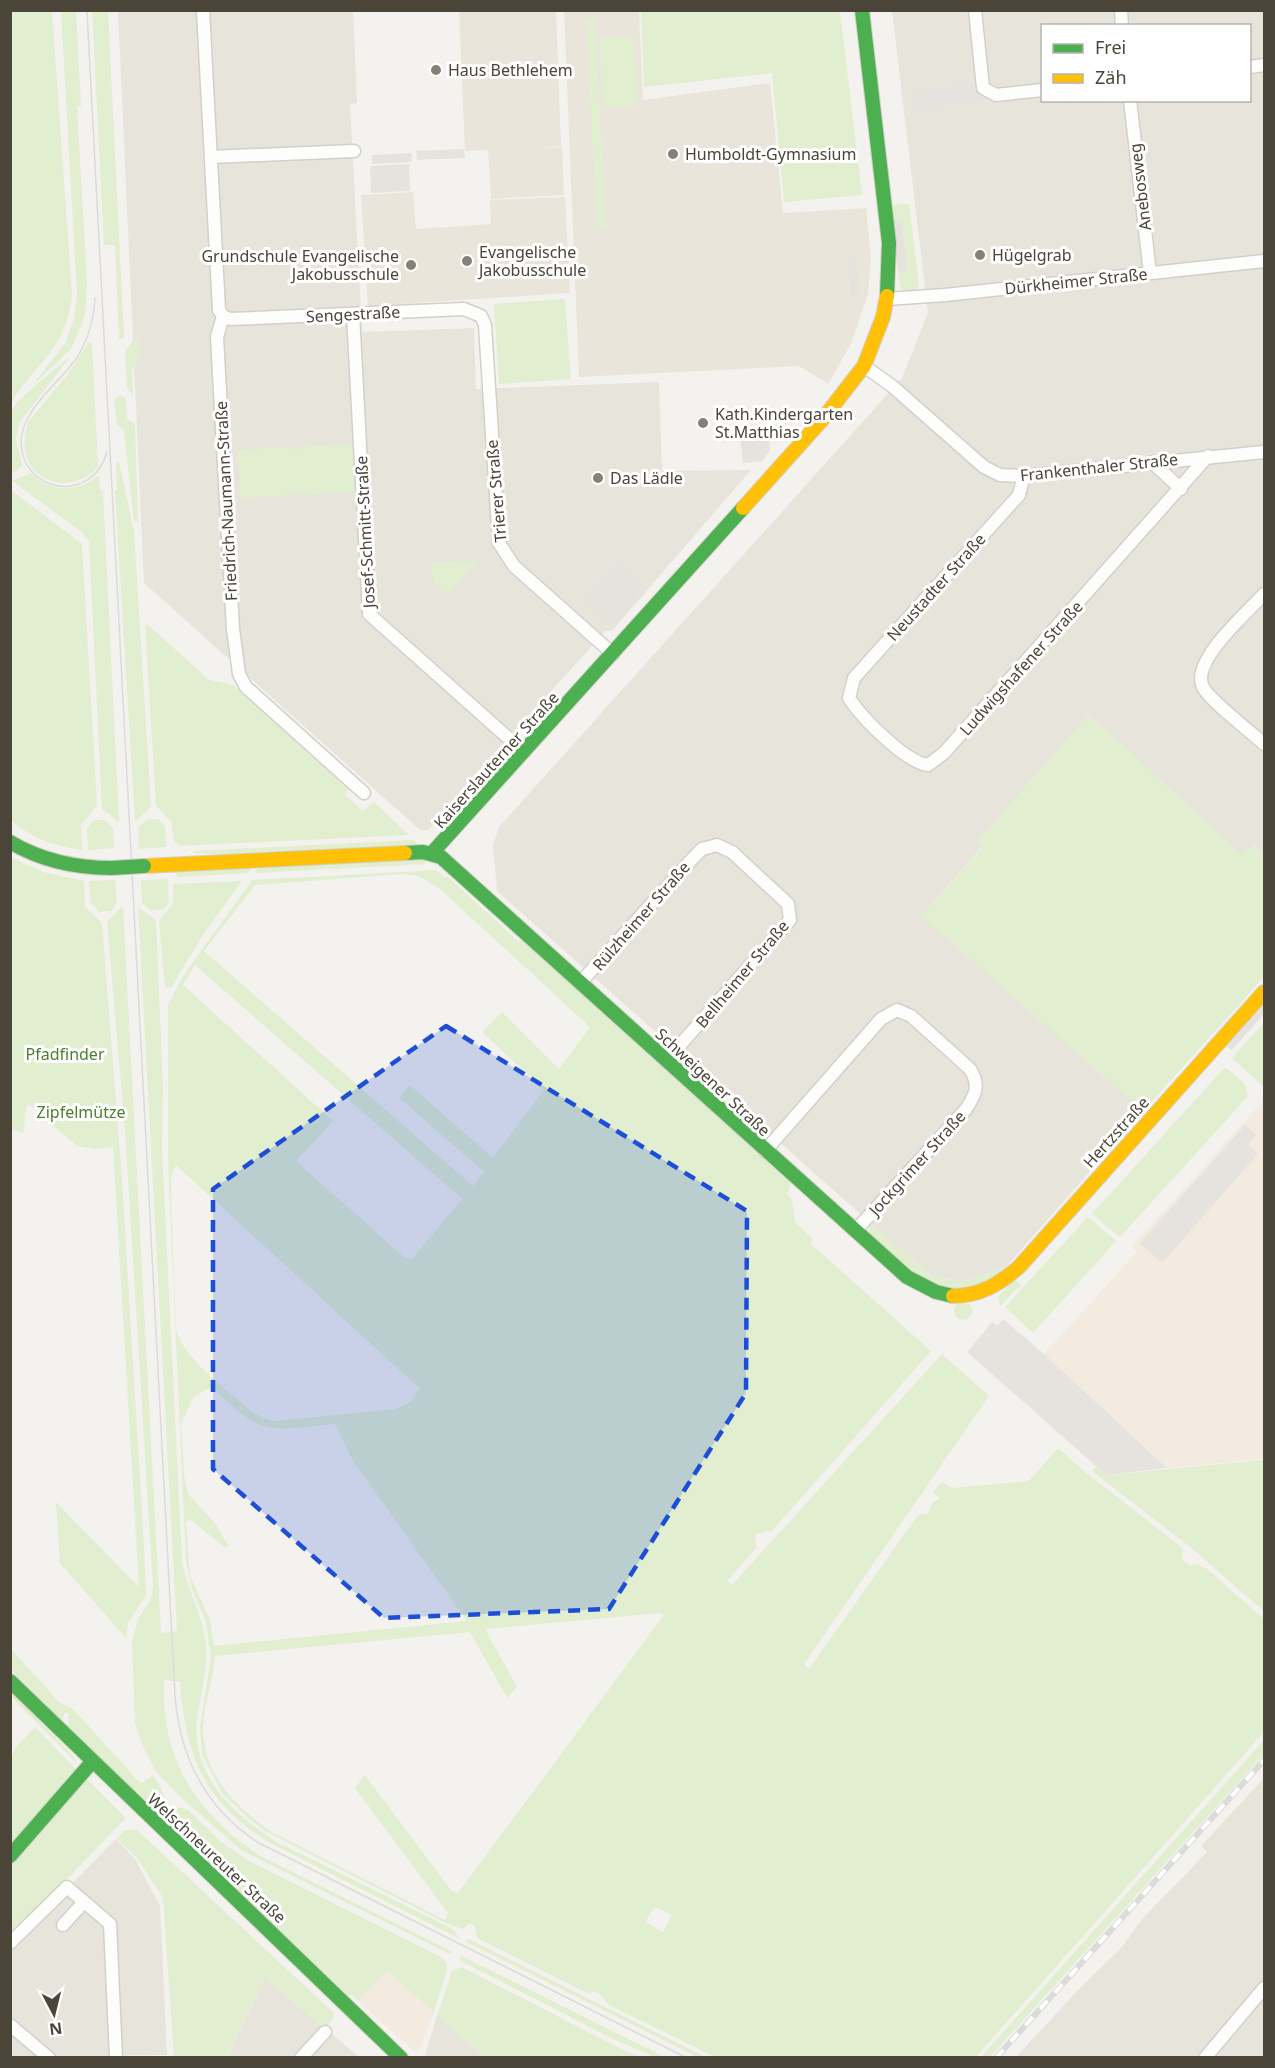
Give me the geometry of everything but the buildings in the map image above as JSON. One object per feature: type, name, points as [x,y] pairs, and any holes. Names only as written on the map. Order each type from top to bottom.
[{"type":"main road","name":"Kaiserslauterner Straße","points":[[10,842],[54,863],[82,868],[432,853],[822,420],[864,366],[887,299],[889,243],[862,10]]},
{"type":"main road","name":"Schweigener Straße","points":[[432,853],[448,863],[907,1277],[928,1291],[957,1296],[988,1290]]},
{"type":"main road","name":"Hertzstraße","points":[[988,1290],[1002,1283],[1019,1267],[1264,992]]},
{"type":"main road","name":"Welschneureuter Straße","points":[[10,1681],[401,2058]]},
{"type":"main road","points":[[10,1856],[92,1762]]},
{"type":"street","name":"Friedrich-Naumann-Straße","points":[[202,10],[219,310],[223,316],[218,337],[233,629],[238,674],[246,687],[364,793]]},
{"type":"street","points":[[975,10],[983,88],[996,95],[1041,90]]},
{"type":"street","name":"Anebosweg","points":[[1130,102],[1150,273]]},
{"type":"street","points":[[211,157],[354,151]]},
{"type":"street","name":"Dürkheimer Straße","points":[[887,299],[1264,261]]},
{"type":"street","name":"Sengestraße","points":[[223,316],[230,319],[464,309],[474,310],[481,316]]},
{"type":"street","name":"Josef-Schmitt-Straße","points":[[353,314],[369,614],[524,752]]},
{"type":"street","name":"Trierer Straße","points":[[481,316],[485,325],[499,543],[514,566],[613,654]]},
{"type":"street","name":"Frankenthaler Straße","points":[[864,366],[892,386],[984,467],[1000,475],[1024,476],[1264,452]]},
{"type":"street","name":"Ludwigshafener Straße","points":[[849,698],[856,710],[909,758],[920,764],[932,763],[945,753],[1208,456]]},
{"type":"street","points":[[1152,462],[1180,489]]},
{"type":"street","name":"Neustadter Straße","points":[[849,698],[854,678],[1019,495],[1024,476]]},
{"type":"street","points":[[1264,594],[1206,657],[1201,674],[1202,685],[1264,744]]},
{"type":"street","name":"Bellheimer Straße","points":[[666,1061],[790,920],[788,904],[732,852],[717,845],[702,849]]},
{"type":"street","name":"Rülzheimer Straße","points":[[580,983],[702,849]]},
{"type":"street","name":"Jockgrimer Straße","points":[[765,1151],[881,1019],[897,1010],[911,1016],[970,1069],[975,1078],[976,1093],[966,1109],[856,1230]]},
{"type":"street","points":[[10,1943],[67,1887],[110,1924],[116,2058]]},
{"type":"street","points":[[63,1925],[84,1902]]},
{"type":"street","points":[[1205,2058],[1262,1995]]},
{"type":"street","points":[[10,2025],[49,2058]]},
{"type":"street","points":[[301,2058],[325,2032]]},
{"type":"highlighted area","points":[[446,1026],[747,1211],[746,1393],[609,1609],[384,1618],[213,1469],[213,1189]]},
{"type":"shaded area","points":[[118,11],[353,11],[357,103],[350,104],[362,332],[474,328],[476,389],[659,382],[662,471],[751,470],[612,631],[605,631],[428,830],[420,830],[144,583]]},
{"type":"shaded area","points":[[459,11],[556,11],[561,146],[537,148],[562,147],[564,195],[491,199],[488,150],[465,151]]},
{"type":"shaded area","name":"Humboldt-Gymnasium","points":[[564,11],[639,11],[643,100],[770,83],[783,213],[866,208],[871,257],[868,294],[851,344],[828,384],[799,366],[579,377]]},
{"type":"shaded area","points":[[892,11],[1264,11],[1264,856],[1253,845],[1243,856],[1089,715],[977,842],[982,847],[922,915],[1143,1111],[1006,1267],[965,1281],[934,1277],[920,1267],[497,891],[493,845],[499,827],[902,378],[928,313]]},
{"type":"shaded area","points":[[981,83],[985,101],[917,108],[915,91]]},
{"type":"shaded area","points":[[464,149],[465,158],[417,160],[416,151]]},
{"type":"shaded area","points":[[411,153],[412,162],[372,164],[372,155]]},
{"type":"shaded area","points":[[409,164],[410,191],[371,193],[370,166]]},
{"type":"shaded area","name":"Evangelische Jakobusschule","points":[[413,192],[416,229],[491,224],[490,200],[565,197],[570,293],[368,306],[361,195]]},
{"type":"shaded area","points":[[902,221],[907,270],[898,271],[893,222]]},
{"type":"shaded area","points":[[856,254],[860,298],[851,299],[847,255]]},
{"type":"shaded area","points":[[769,436],[770,450],[762,461],[743,463],[740,437]]},
{"type":"shaded area","points":[[617,564],[645,588],[613,625],[585,601]]},
{"type":"shaded area","points":[[1264,1003],[1264,1014],[1232,1050],[1226,1046]]},
{"type":"shaded area","points":[[1264,1100],[1264,1459],[1167,1468],[1044,1354],[1137,1252],[1132,1246]]},
{"type":"shaded area","points":[[1245,1125],[1257,1135],[1248,1145],[1258,1154],[1162,1263],[1140,1243]]},
{"type":"shaded area","points":[[1003,1319],[1167,1468],[1106,1475],[967,1352],[992,1322],[997,1326]]},
{"type":"shaded area","points":[[1264,1778],[1264,2057],[1015,2058],[1078,1990],[1122,1947],[1142,1919],[1207,1852],[1201,1846]]},
{"type":"shaded area","points":[[116,1839],[135,1859],[160,1906],[167,2055],[11,2057],[10,1947]]},
{"type":"shaded area","points":[[387,1971],[434,2012],[418,2052],[415,2052],[358,2001]]},
{"type":"shaded area","points":[[265,1978],[359,2057],[227,2058]]},
{"type":"shaded area","points":[[437,2016],[484,2057],[424,2058]]},
{"type":"green space","points":[[10,11],[52,11],[72,295],[69,314],[57,342],[11,402]]},
{"type":"green space","points":[[61,11],[76,11],[81,106],[77,107],[87,283],[85,316],[71,349],[32,386],[66,342],[74,318],[77,294]]},
{"type":"green space","points":[[92,11],[108,11],[124,337],[121,339],[119,339],[115,245],[104,245]]},
{"type":"green space","points":[[641,11],[840,11],[862,195],[784,202],[772,73],[644,87]]},
{"type":"green space","points":[[586,19],[595,19],[606,227],[597,228]]},
{"type":"green space","points":[[634,37],[638,106],[603,107],[599,38]]},
{"type":"green space","points":[[897,204],[909,204],[919,285],[916,292],[907,293],[901,289],[898,271],[907,269],[902,222],[893,222],[892,207]]},
{"type":"green space","points":[[565,299],[571,379],[499,384],[494,304]]},
{"type":"green space","points":[[139,340],[140,358],[132,369],[133,396],[127,388],[125,351],[133,341]]},
{"type":"green space","points":[[88,343],[92,343],[98,467],[79,480],[58,482],[48,480],[31,466],[26,455],[28,422],[68,374]]},
{"type":"green space","points":[[70,357],[19,423],[16,439],[22,466],[11,474],[9,434],[11,412],[28,392]]},
{"type":"green space","points":[[121,395],[126,399],[127,418],[135,424],[138,522],[134,521],[124,430],[117,425],[114,400]]},
{"type":"green space","points":[[354,444],[356,492],[303,495],[298,491],[294,495],[240,498],[238,450],[292,447],[296,451],[300,447]]},
{"type":"green space","points":[[116,462],[119,462],[134,531],[151,807],[135,822],[115,491],[117,490]]},
{"type":"green space","points":[[31,473],[47,484],[65,488],[82,485],[99,475],[100,490],[103,491],[119,822],[102,809],[89,541],[82,532],[12,481]]},
{"type":"green space","points":[[11,490],[82,544],[97,805],[81,825],[82,850],[44,841],[11,820]]},
{"type":"green space","points":[[477,561],[447,594],[434,583],[430,562]]},
{"type":"green space","points":[[145,622],[209,680],[234,685],[348,789],[344,794],[363,811],[374,802],[409,835],[179,846],[174,841],[171,821],[156,806]]},
{"type":"green space","points":[[1089,715],[1242,855],[1252,845],[1264,856],[1264,977],[1143,1111],[921,916],[982,848],[977,842]]},
{"type":"green space","points":[[148,819],[158,819],[165,826],[166,847],[139,849],[138,828]]},
{"type":"green space","points":[[94,820],[105,820],[113,828],[114,848],[88,850],[87,828]]},
{"type":"green space","points":[[414,840],[419,845],[228,855],[194,853],[193,851]]},
{"type":"green space","points":[[10,857],[43,872],[84,881],[85,907],[102,923],[122,1179],[146,1595],[128,1623],[126,1638],[60,1563],[56,1502],[139,1587],[113,1147],[95,1149],[77,1146],[27,1103],[23,1133],[11,1129]]},
{"type":"green space","points":[[425,858],[425,864],[255,873],[258,868]]},
{"type":"green space","points":[[251,868],[248,873],[178,877],[175,871]]},
{"type":"green space","points":[[436,870],[446,878],[447,876],[519,942],[522,939],[792,1183],[787,1194],[792,1199],[795,1222],[813,1239],[810,1243],[931,1351],[772,1531],[755,1536],[756,1548],[727,1581],[732,1585],[942,1354],[989,1396],[804,1664],[809,1669],[915,1519],[920,1514],[927,1514],[934,1501],[941,1499],[933,1493],[941,1482],[952,1488],[1029,1481],[1058,1448],[1085,1472],[1180,1546],[1183,1550],[1182,1560],[1190,1565],[1198,1564],[1207,1569],[1264,1619],[1264,1732],[976,2057],[715,2057],[609,2005],[598,1993],[587,1993],[477,1938],[475,1926],[469,1923],[463,1929],[448,1924],[265,1831],[222,1793],[202,1754],[200,1728],[211,1656],[206,1622],[192,1589],[186,1562],[168,1163],[168,1005],[183,976],[252,880]],"holes":[[[402,874],[419,876],[440,889],[590,1027],[559,1069],[502,1012],[482,1032],[544,1090],[493,1158],[410,1085],[399,1098],[484,1172],[473,1186],[204,951],[255,885]],[[195,965],[462,1199],[412,1259],[404,1257],[296,1161],[333,1121],[183,985]],[[176,1165],[420,1389],[410,1402],[396,1409],[275,1421],[263,1418],[251,1411],[219,1384],[188,1352],[176,1329],[171,1177]],[[211,1387],[243,1415],[266,1427],[278,1429],[335,1424],[353,1461],[467,1621],[214,1646],[210,1620],[190,1576],[186,1523],[190,1519],[225,1548],[229,1546],[215,1523],[188,1494],[184,1475],[181,1423],[194,1397]],[[660,1613],[664,1615],[458,1893],[451,1890],[365,1775],[355,1788],[448,1913],[445,1920],[270,1831],[230,1796],[220,1783],[206,1752],[203,1735],[204,1716],[215,1656],[470,1632],[507,1698],[517,1687],[485,1629]],[[655,1907],[672,1915],[663,1932],[645,1922]]]},
{"type":"green space","points":[[168,879],[169,902],[164,909],[150,911],[142,903],[141,880]]},
{"type":"green space","points":[[115,880],[117,903],[111,911],[99,912],[91,903],[89,881]]},
{"type":"green space","points":[[242,881],[202,936],[171,988],[165,987],[159,921],[173,903],[173,884]]},
{"type":"green space","points":[[123,907],[161,1633],[177,1631],[138,907],[156,920],[163,1087],[162,1149],[182,1561],[202,1623],[206,1644],[205,1670],[198,1712],[199,1753],[216,1788],[242,1817],[258,1829],[275,1841],[453,1929],[460,1939],[270,1843],[247,1827],[214,1794],[202,1776],[187,1733],[180,1682],[164,1680],[165,1709],[176,1759],[186,1782],[200,1802],[237,1839],[260,1856],[453,1952],[450,1954],[241,1850],[177,1794],[156,1771],[144,1749],[135,1724],[132,1642],[138,1619],[151,1599],[153,1586],[125,1130],[107,922]]},
{"type":"green space","points":[[1264,1022],[1264,1087],[1232,1058]]},
{"type":"green space","points":[[1225,1067],[1244,1083],[1248,1096],[1120,1237],[1092,1214]]},
{"type":"green space","points":[[1088,1217],[1116,1241],[1033,1333],[1005,1307]]},
{"type":"green space","points":[[869,1222],[934,1277],[965,1281],[1006,1267],[995,1280],[968,1290],[932,1288],[870,1236]]},
{"type":"green space","points":[[1014,1279],[1021,1285],[1000,1306],[998,1297]]},
{"type":"green space","points":[[959,1302],[967,1302],[972,1307],[970,1318],[959,1320],[954,1315],[954,1307]]},
{"type":"green space","points":[[1264,1460],[1264,1611],[1189,1546],[1092,1471],[1096,1467],[1106,1475]]},
{"type":"green space","points":[[10,1648],[60,1703],[72,1708],[141,1784],[153,1775],[164,1794],[164,1805],[157,1814],[68,1726],[69,1714],[65,1713],[62,1721],[11,1670]]},
{"type":"green space","points":[[11,1691],[74,1757],[77,1763],[11,1697]]},
{"type":"green space","points":[[35,1727],[76,1769],[11,1845],[11,1758],[15,1748]]},
{"type":"green space","points":[[1264,1740],[1264,1754],[990,2057],[981,2057]]},
{"type":"green space","points":[[87,1779],[125,1817],[124,1820],[11,1937],[11,1866]]},
{"type":"green space","points":[[177,1807],[187,1809],[221,1842],[249,1861],[441,1957],[447,1964],[447,1970],[434,2012],[387,1971],[358,2001],[352,1994],[349,1996],[209,1867],[164,1820],[171,1809]]},
{"type":"green space","points":[[125,1830],[137,1830],[334,2013],[325,2028],[265,1978],[227,2057],[174,2057],[163,1898],[137,1858],[117,1839]]},
{"type":"green space","points":[[466,1940],[471,1940],[705,2057],[697,2057]]},
{"type":"green space","points":[[460,1955],[665,2057],[655,2057],[615,2040],[460,1961]]},
{"type":"green space","points":[[462,1967],[625,2051],[641,2057],[484,2057],[437,2016],[452,1971]]},
{"type":"tram line","points":[[87,10],[175,1696],[183,1740],[190,1761],[210,1798],[240,1829],[259,1843],[687,2058]]},
{"type":"tram line","points":[[95,298],[90,330],[84,345],[69,368],[34,408],[27,419],[21,442],[24,459],[33,473],[45,482],[59,486],[74,485],[88,480],[99,469],[107,452]]},
{"type":"railway","points":[[996,2058],[1264,1760]]},
{"type":"traffic: fast","points":[[862,10],[889,243],[887,296]]},
{"type":"traffic: fast","points":[[432,853],[743,508]]},
{"type":"traffic: fast","points":[[10,842],[47,859],[85,867],[112,868]]},
{"type":"traffic: fast","points":[[405,853],[423,852],[441,857],[907,1277],[936,1292],[953,1296]]},
{"type":"traffic: fast","points":[[112,868],[144,866]]},
{"type":"traffic: fast","points":[[10,1681],[401,2058]]},
{"type":"traffic: fast","points":[[10,1856],[92,1762]]},
{"type":"traffic: slow","points":[[743,508],[822,420],[864,366],[883,317],[887,296]]},
{"type":"traffic: slow","points":[[144,866],[405,853]]},
{"type":"traffic: slow","points":[[953,1296],[972,1294],[989,1288],[1019,1267],[1264,992]]},
{"type":"place","name":"Haus Bethlehem","points":[[436,70]]},
{"type":"place","name":"Humboldt-Gymnasium","points":[[673,154]]},
{"type":"place","name":"Hügelgrab","points":[[980,255]]},
{"type":"place","name":"Evangelische Jakobusschule","points":[[467,261]]},
{"type":"place","name":"Grundschule Evangelische Jakobusschule","points":[[411,265]]},
{"type":"place","name":"Kath.Kindergarten St.Matthias","points":[[703,423]]},
{"type":"place","name":"Das Lädle","points":[[598,478]]},
{"type":"park label","name":"Pfadfinder","points":[[65,1054]]},
{"type":"park label","name":"Zipfelmütze","points":[[81,1112]]}]
